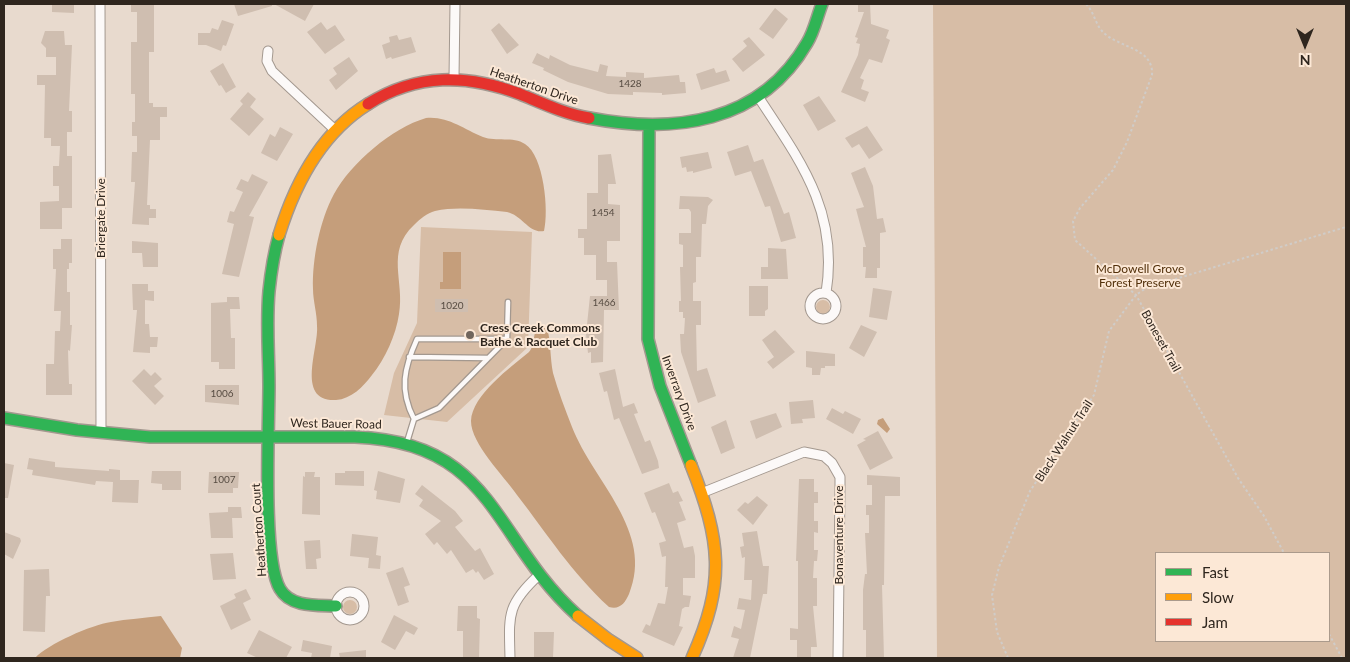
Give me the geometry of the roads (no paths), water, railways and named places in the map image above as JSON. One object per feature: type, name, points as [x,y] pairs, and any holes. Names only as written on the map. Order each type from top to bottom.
[{"type":"street","name":"Briergate Drive","points":[[100,4],[101,432]]},
{"type":"street","points":[[454,78],[455,4]]},
{"type":"street","name":"Heatherton Drive","points":[[269,437],[269,307],[274,259],[282,226],[294,194],[334,129],[368,102],[385,93],[408,85],[454,78],[498,85],[556,109],[589,118],[649,127],[710,119],[732,112],[759,98],[781,80],[797,62],[813,34],[822,4]]},
{"type":"street","points":[[268,51],[267,61],[272,71],[334,129]]},
{"type":"street","points":[[759,98],[800,161],[819,201],[828,236],[830,258],[826,293]]},
{"type":"street","name":"Inverrary Drive","points":[[649,127],[649,348],[659,385],[704,492],[716,540],[716,586],[709,619],[692,658]]},
{"type":"street","name":"West Bauer Road","points":[[4,418],[150,437],[363,437],[407,443],[434,453],[466,474],[486,494],[539,575],[574,612],[599,634],[637,658]]},
{"type":"street","name":"Heatherton Court","points":[[269,437],[272,552],[278,587],[297,603],[336,606]]},
{"type":"street","name":"Bonaventure Drive","points":[[704,492],[804,452],[824,456],[832,462],[840,477],[838,658]]},
{"type":"street","points":[[510,658],[510,614],[514,602],[524,588],[539,575]]},
{"type":"lane","points":[[414,420],[439,408],[507,339],[508,302]]},
{"type":"lane","points":[[407,443],[414,420],[406,404],[404,391],[409,357],[417,339],[507,339]]},
{"type":"lane","points":[[409,357],[488,358]]},
{"type":"place","name":"Cress Creek Commons Bathe & Racquet Club","points":[[470,335]]},
{"type":"park label","name":"McDowell Grove Forest Preserve","points":[[1140,276]]}]
